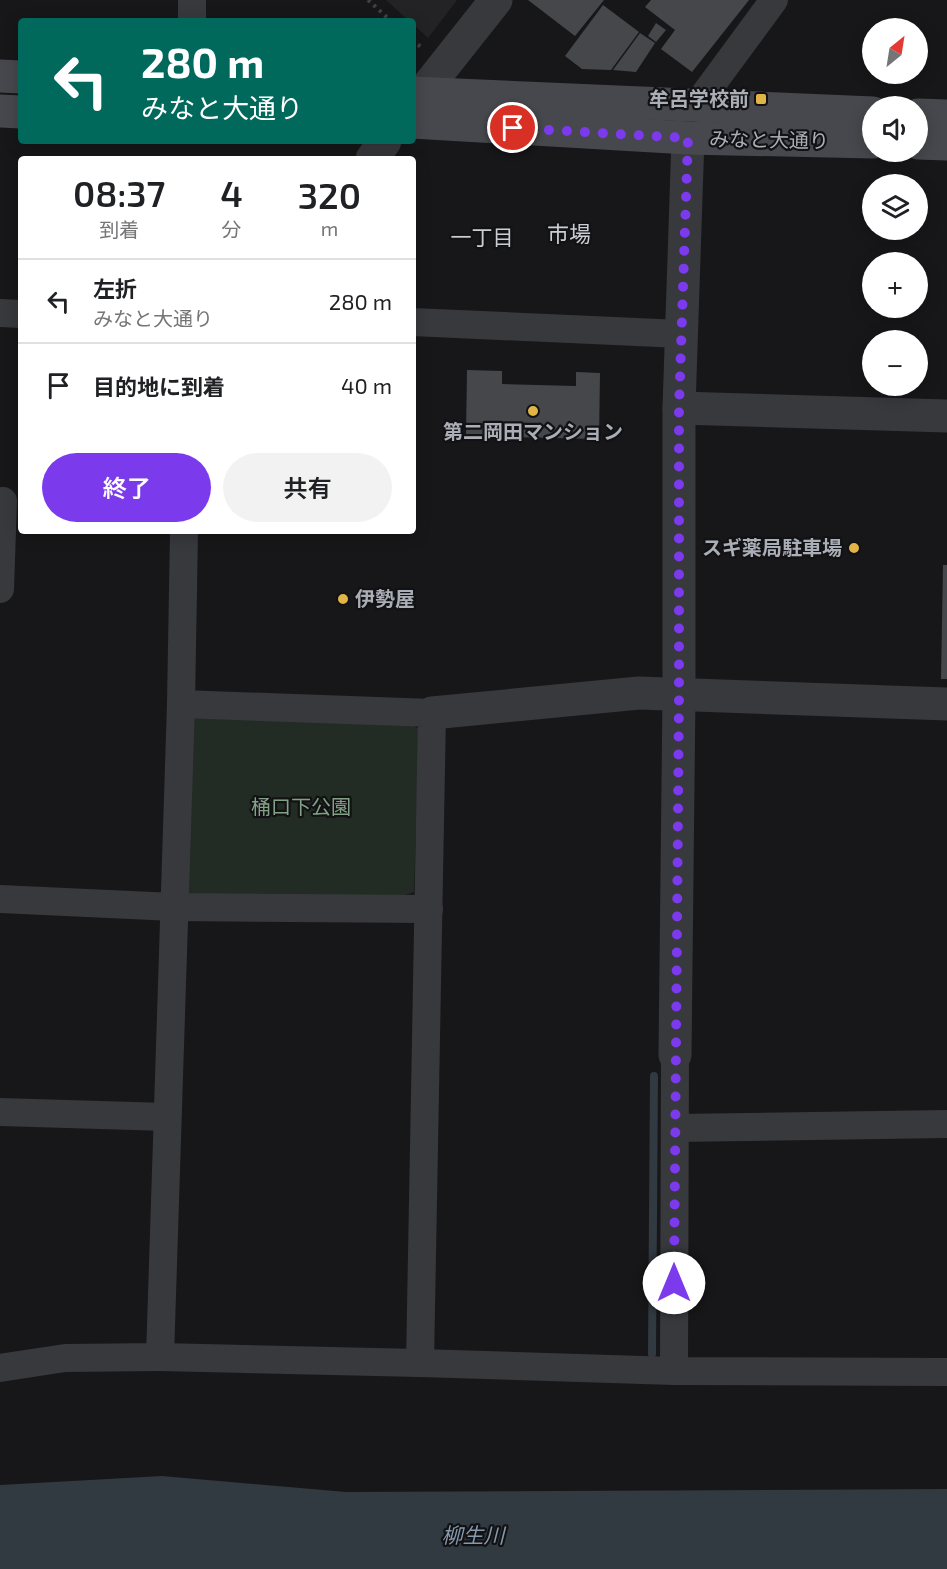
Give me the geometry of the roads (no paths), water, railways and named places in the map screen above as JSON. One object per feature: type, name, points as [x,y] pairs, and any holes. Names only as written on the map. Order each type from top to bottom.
[{"type":"main road","points":[[0,76],[18,77]]},
{"type":"main road","name":"みなと大通り","points":[[416,104],[696,106],[862,113]]},
{"type":"main road","name":"みなと大通り","points":[[416,104],[688,138],[862,142]]},
{"type":"main road","points":[[0,111],[18,112]]},
{"type":"main road","points":[[928,115],[947,116]]},
{"type":"main road","points":[[928,143],[947,144]]},
{"type":"street","points":[[192,0],[192,18]]},
{"type":"street","points":[[416,103],[496,0]]},
{"type":"street","points":[[696,106],[774,0]]},
{"type":"street","points":[[674,1371],[679,408],[688,138]]},
{"type":"street","points":[[0,313],[18,314]]},
{"type":"street","points":[[416,322],[681,334]]},
{"type":"street","points":[[679,408],[947,416]]},
{"type":"street","points":[[0,589],[8,501]]},
{"type":"street","points":[[160,1357],[181,704],[184,534]]},
{"type":"street","points":[[181,704],[432,713],[639,693],[947,704]]},
{"type":"street","points":[[420,1363],[432,713]]},
{"type":"street","points":[[0,899],[174,907],[429,909]]},
{"type":"street","points":[[0,1112],[167,1117]]},
{"type":"street","points":[[675,1128],[947,1124]]},
{"type":"street","points":[[0,1368],[65,1358],[160,1357],[674,1371],[947,1372]]},
{"type":"water","name":"柳生川","points":[[162,1476],[346,1492],[947,1489],[947,1569],[0,1569],[0,1485]]},
{"type":"waterway","points":[[652,1354],[654,1076]]},
{"type":"place","name":"牟呂学校前","points":[[761,99]]},
{"type":"place","name":"第二岡田マンション","points":[[533,411]]},
{"type":"place","name":"スギ薬局駐車場","points":[[854,548]]},
{"type":"place","name":"伊勢屋","points":[[343,599]]},
{"type":"district","name":"市場","points":[[569,234]]},
{"type":"district","name":"一丁目","points":[[482,238]]},
{"type":"park label","name":"桶口下公園","points":[[301,807]]}]
